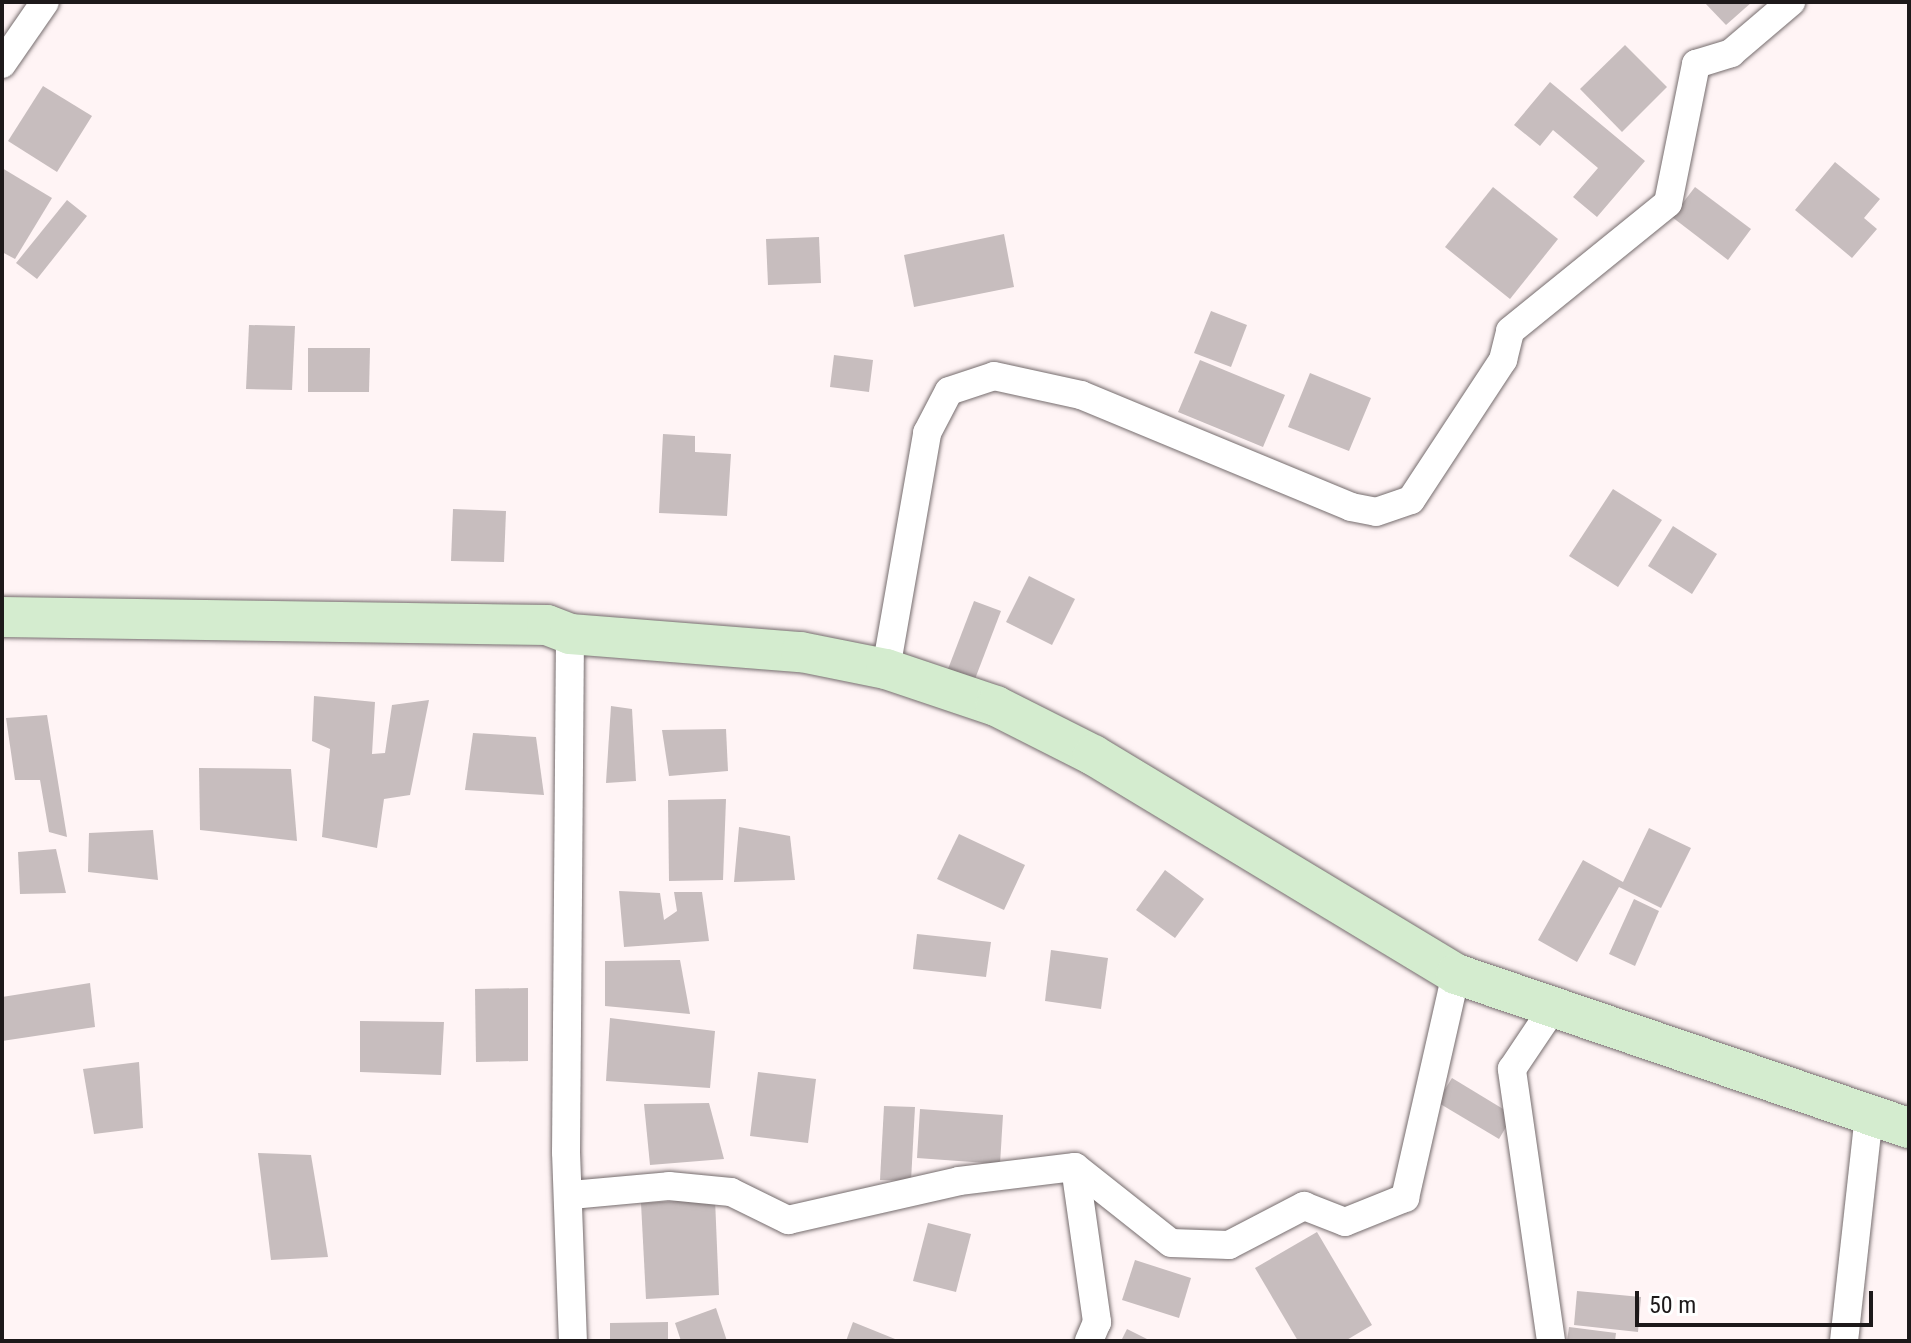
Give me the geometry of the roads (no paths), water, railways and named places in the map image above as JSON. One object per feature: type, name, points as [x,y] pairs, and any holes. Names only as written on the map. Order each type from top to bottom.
[{"type":"street","points":[[2,64],[45,2]]},
{"type":"street","points":[[886,669],[927,433],[949,391],[994,376],[1081,395],[1351,507],[1376,512],[1411,500],[1503,360],[1510,331],[1668,203],[1696,64],[1731,53],[1791,2]]},
{"type":"street","points":[[2,617],[547,625],[570,634],[801,652],[886,669],[996,706],[1093,755],[1456,974],[1551,1011],[1909,1128]]},
{"type":"street","points":[[570,634],[573,1341]]},
{"type":"street","points":[[571,1195],[669,1186],[731,1192],[788,1220],[959,1181],[1075,1167],[1171,1243],[1229,1245],[1304,1206],[1345,1222],[1405,1198],[1456,974]]},
{"type":"street","points":[[1551,1011],[1512,1069],[1551,1341]]},
{"type":"street","points":[[1844,1341],[1869,1116]]},
{"type":"street","points":[[1075,1167],[1097,1322],[1089,1341]]}]
